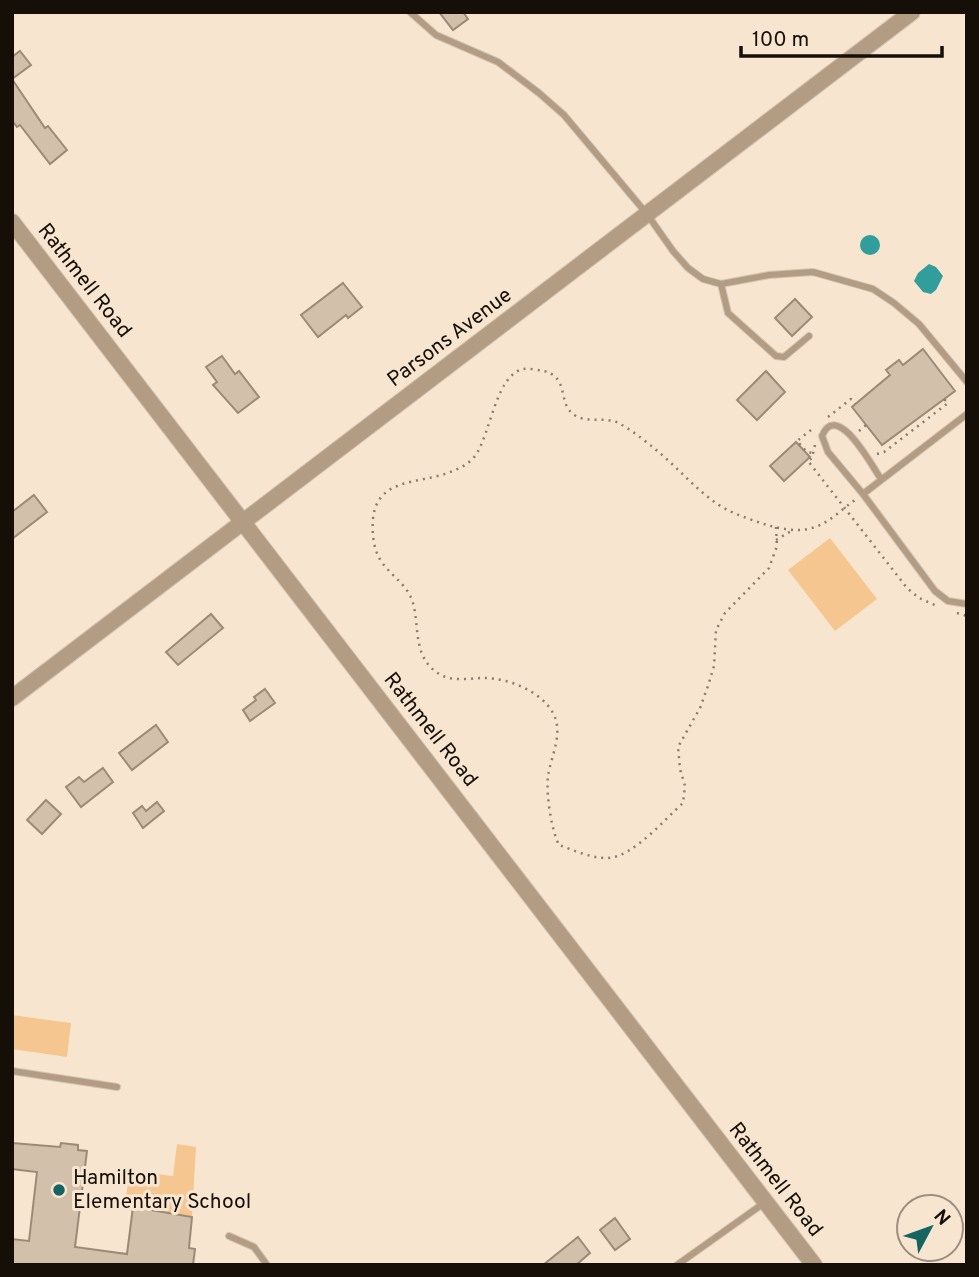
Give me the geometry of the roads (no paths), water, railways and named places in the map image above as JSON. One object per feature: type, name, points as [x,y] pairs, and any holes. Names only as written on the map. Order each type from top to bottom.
[{"type":"street","name":"Parsons Avenue","points":[[12,698],[912,12]]},
{"type":"street","name":"Rathmell Road","points":[[12,222],[814,1265]]},
{"type":"lane","points":[[410,12],[436,35],[498,62],[564,115],[647,214],[688,268],[703,279],[721,284],[769,275],[813,272],[873,289],[919,324],[967,382]]},
{"type":"lane","points":[[721,284],[728,313],[776,356],[784,357],[809,336]]},
{"type":"lane","points":[[862,492],[967,414]]},
{"type":"lane","points":[[881,479],[853,437],[843,428],[832,426],[824,429],[822,436],[828,452],[862,492],[935,591],[948,601],[967,604]]},
{"type":"lane","points":[[12,1071],[117,1087]]},
{"type":"lane","points":[[677,1265],[766,1202]]},
{"type":"lane","points":[[229,1236],[254,1247],[267,1265]]},
{"type":"water","points":[[870,235],[877,238],[880,245],[877,252],[870,255],[863,252],[860,245],[863,238]]},
{"type":"water","points":[[929,264],[936,267],[943,276],[931,294],[923,292],[914,281],[918,273]]},
{"type":"place","name":"Hamilton Elementary School","points":[[59,1190]]}]
